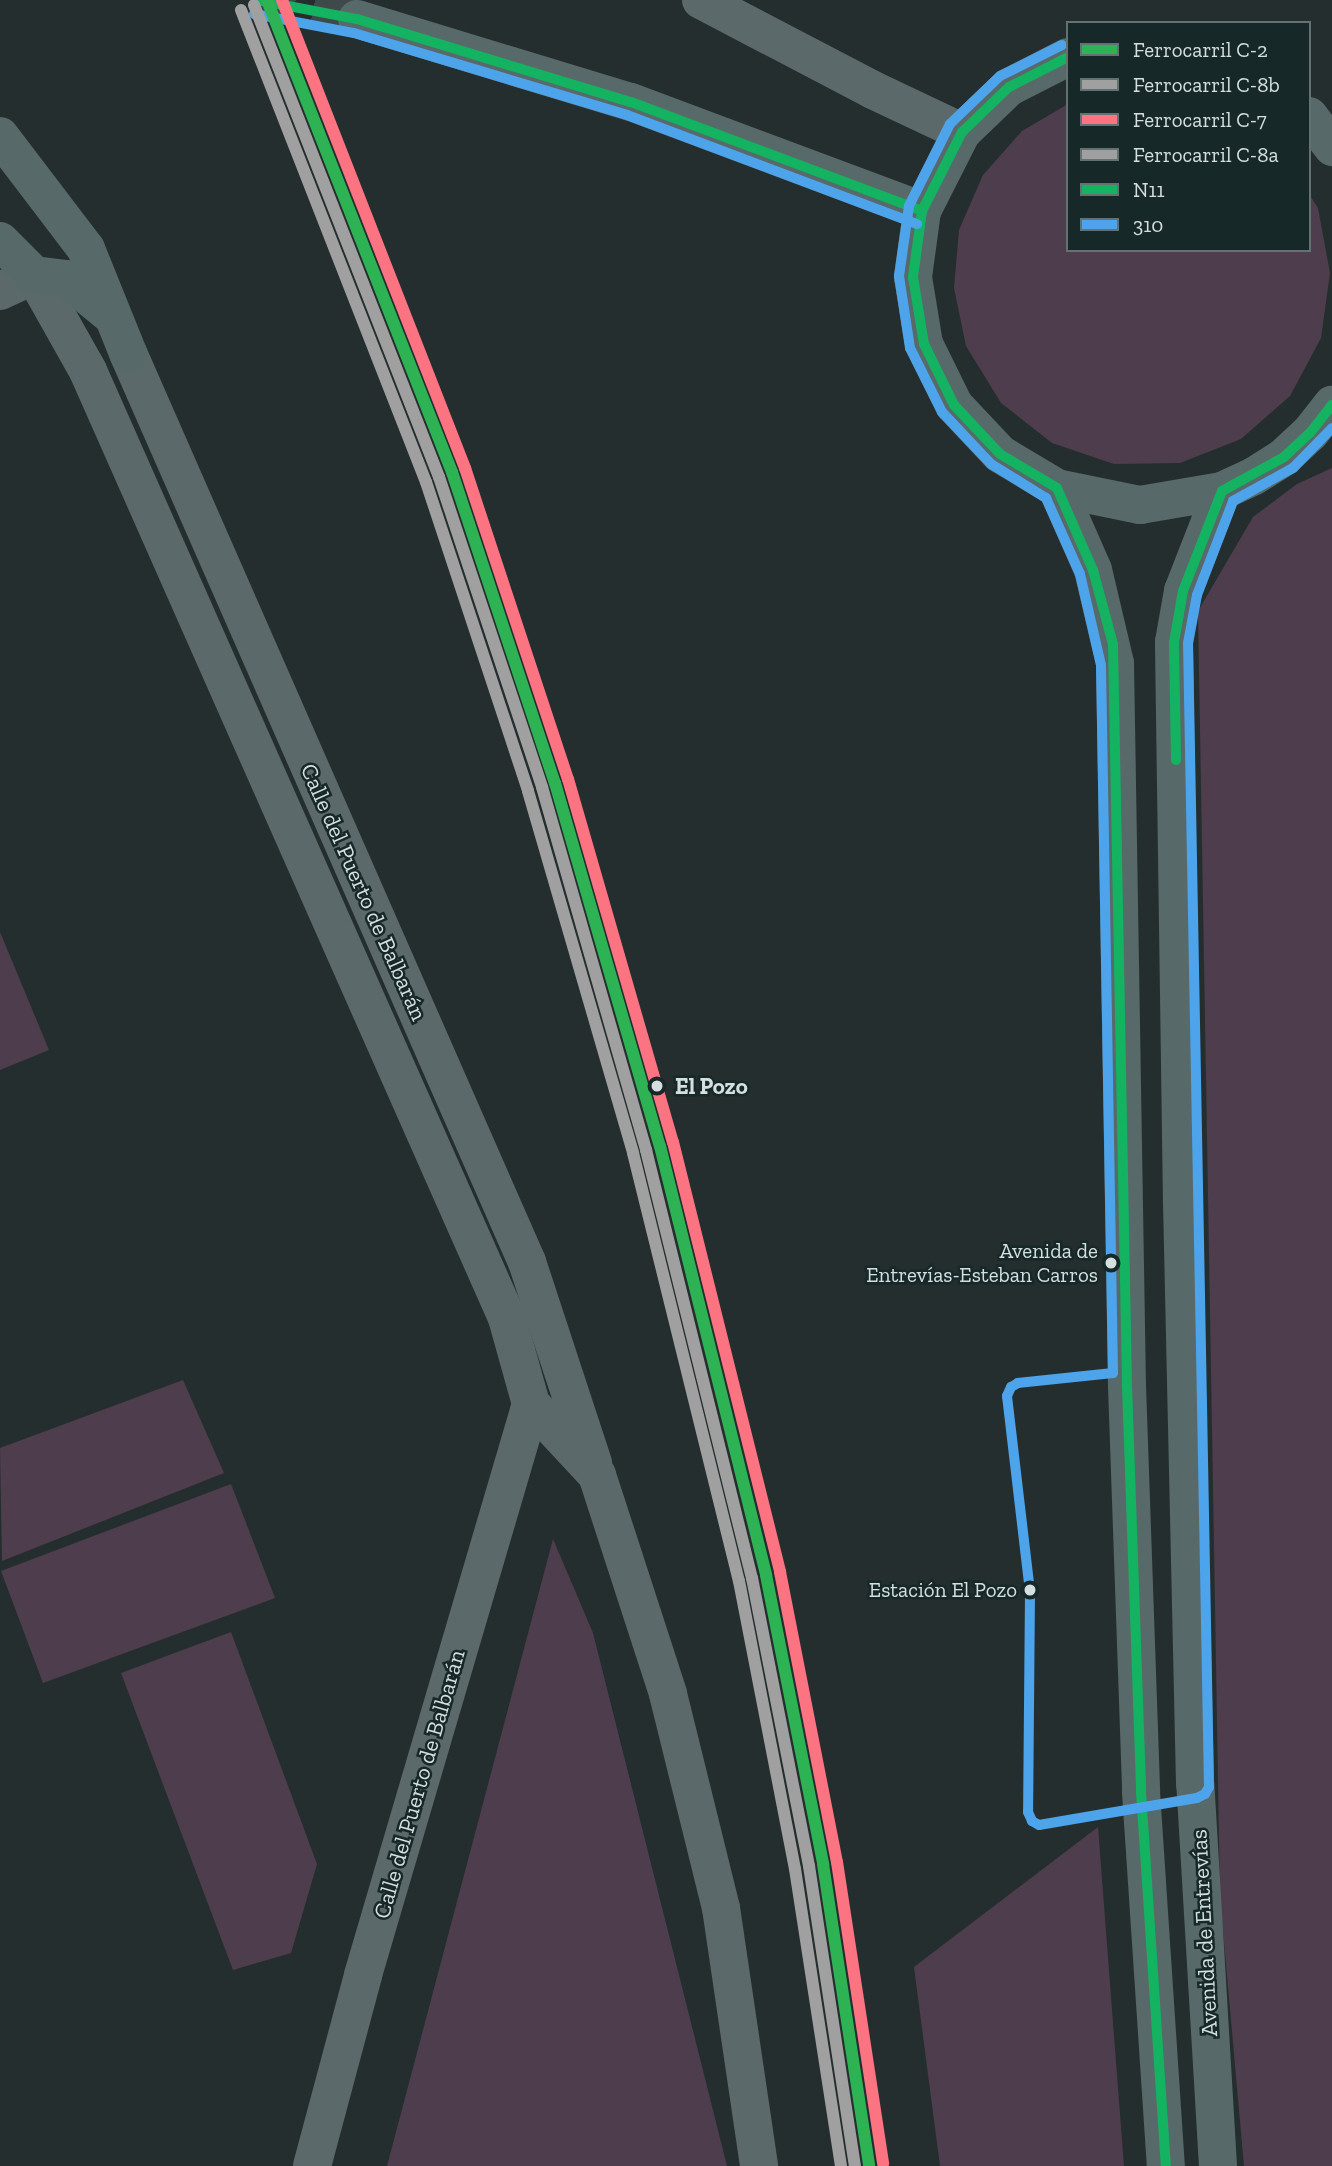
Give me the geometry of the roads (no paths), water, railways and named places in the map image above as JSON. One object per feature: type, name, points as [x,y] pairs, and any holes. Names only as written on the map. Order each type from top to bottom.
[{"type":"main road","points":[[357,19],[631,102],[922,211]]},
{"type":"main road","points":[[1066,58],[1009,87],[962,132],[922,211],[913,277],[924,344],[954,405],[1000,454],[1057,488],[1140,505],[1222,491],[1254,477],[1284,457],[1324,424]]},
{"type":"main road","points":[[1311,119],[1332,147]]},
{"type":"main road","name":"Calle del Puerto de Balbarán","points":[[0,136],[86,250],[128,353]]},
{"type":"main road","name":"Calle del Puerto de Balbarán","points":[[0,241],[34,275],[67,279],[113,316]]},
{"type":"main road","points":[[1057,488],[1093,570],[1115,663],[1127,1386],[1141,1792],[1166,2166]]},
{"type":"main road","name":"Avenida de Entrevías","points":[[1218,2166],[1195,1784],[1182,1204],[1174,642],[1183,591],[1222,491]]},
{"type":"street","points":[[701,0],[873,90],[962,132]]},
{"type":"street","points":[[0,291],[34,275]]},
{"type":"street","name":"Calle del Puerto de Balbarán","points":[[34,275],[88,371],[507,1318],[531,1404],[597,1475]]},
{"type":"street","name":"Calle del Puerto de Balbarán","points":[[128,353],[527,1262],[668,1694],[720,1908],[759,2166]]},
{"type":"street","name":"Calle del Puerto de Balbarán","points":[[312,2166],[363,1975],[531,1404]]},
{"type":"tunnel","points":[[257,0],[357,19]]},
{"type":"rail line","name":"C-2","points":[[267,0],[452,472],[555,783],[660,1146],[766,1575],[823,1864],[869,2166]]},
{"type":"rail line","name":"C-7","points":[[282,0],[465,468],[568,779],[673,1142],[780,1572],[837,1862],[883,2164]]},
{"type":"rail line","name":"C-8b","points":[[254,5],[439,477],[542,787],[646,1150],[752,1578],[809,1866],[855,2166]]},
{"type":"rail line","name":"C-8a","points":[[241,10],[426,482],[528,791],[633,1153],[739,1581],[795,1869],[841,2166]]},
{"type":"place","name":"El Pozo","points":[[657,1086]]},
{"type":"place","name":"Avenida de Entrevías-Esteban Carros","points":[[1111,1263]]},
{"type":"place","name":"Estación El Pozo","points":[[1030,1590]]}]
